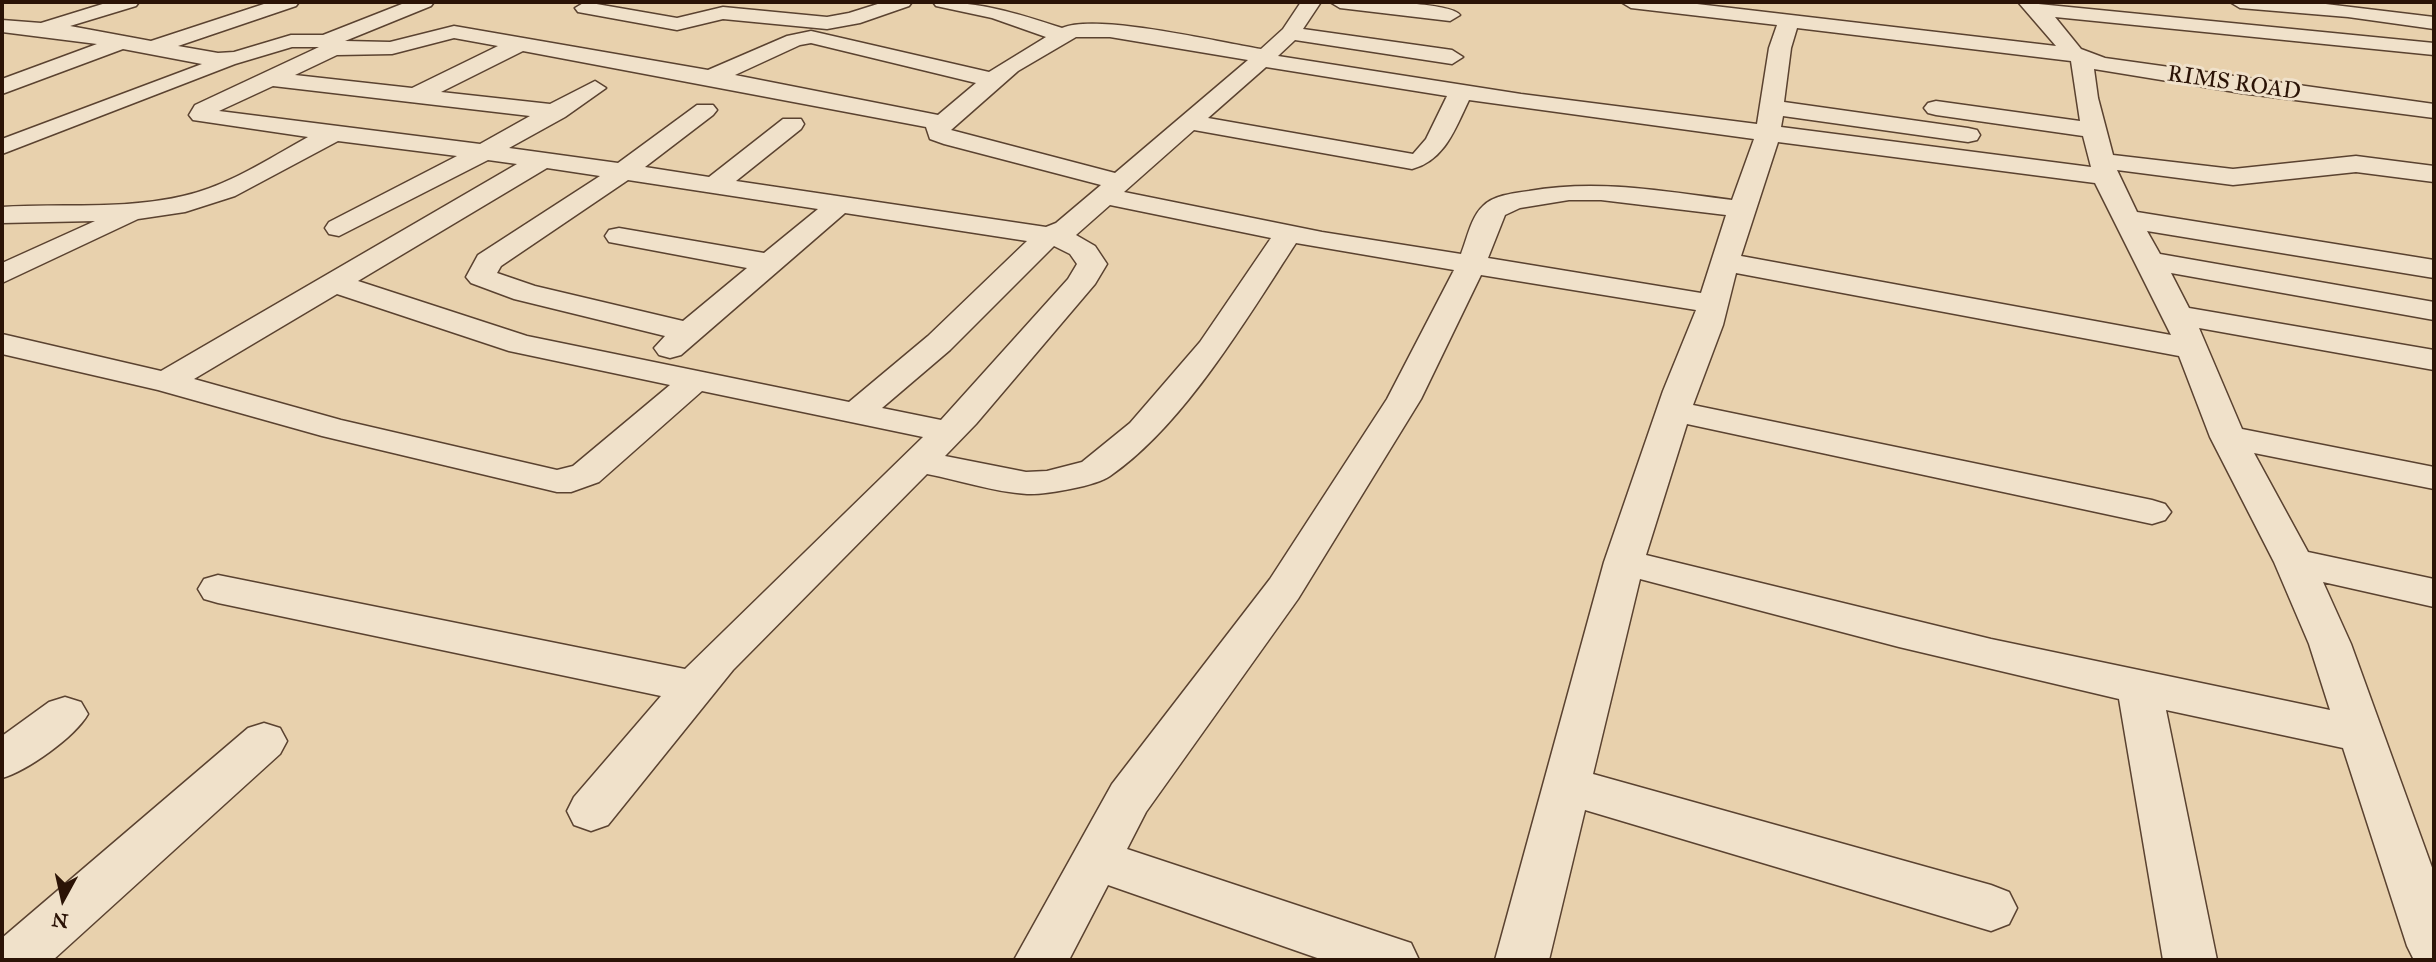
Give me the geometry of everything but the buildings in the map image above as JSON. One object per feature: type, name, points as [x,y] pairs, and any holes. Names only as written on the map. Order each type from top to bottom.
[{"type":"street","points":[[39,30],[129,2]]},
{"type":"street","points":[[151,48],[289,2]]},
{"type":"street","points":[[424,2],[203,110],[201,115],[543,160],[1049,236],[1079,245],[1088,253],[1092,264],[1080,285],[947,432],[771,605],[694,687],[591,811]]},
{"type":"street","points":[[586,8],[677,24],[723,13],[827,23],[853,19],[902,2]]},
{"type":"street","points":[[943,2],[997,13],[1061,35]]},
{"type":"street","points":[[855,414],[939,343],[1049,236],[1066,229],[1263,58],[1290,33],[1311,2]]},
{"type":"street","points":[[1340,2],[1451,8],[1458,34],[1452,57],[1434,88]]},
{"type":"street","name":"RIMS ROAD","points":[[1631,2],[1786,29],[2080,62],[2434,111]]},
{"type":"street","points":[[2240,2],[2343,6],[2434,22]]},
{"type":"street","points":[[2422,5],[2434,22]]},
{"type":"street","points":[[2032,8],[2434,49]]},
{"type":"street","points":[[2032,8],[2080,62],[2101,155],[2127,219],[2178,315],[2228,437],[2294,562],[2330,644],[2433,941]]},
{"type":"street","points":[[5,28],[122,42],[218,60],[237,58]]},
{"type":"street","points":[[1713,304],[1471,266],[1289,233],[1112,189],[953,139],[939,134],[941,123],[992,80],[1061,35],[1090,29],[1461,92],[1771,109],[2101,155],[2233,177],[2356,164],[2434,174]]},
{"type":"street","points":[[1522,960],[1624,562],[1713,304],[1742,209],[1771,109],[1786,29]]},
{"type":"street","points":[[2,147],[285,40],[330,46],[392,48],[444,32],[710,78],[941,123]]},
{"type":"street","points":[[1290,33],[1452,57]]},
{"type":"street","points":[[710,78],[794,40],[811,37],[992,80]]},
{"type":"street","points":[[2,87],[122,42]]},
{"type":"street","points":[[417,95],[517,45]]},
{"type":"street","points":[[271,79],[557,112]]},
{"type":"street","points":[[338,228],[483,153],[595,88]]},
{"type":"street","points":[[1189,121],[1418,157],[1437,142],[1461,92]]},
{"type":"street","points":[[688,332],[525,293],[481,276],[488,261],[623,172],[705,110]]},
{"type":"street","points":[[713,186],[793,124]]},
{"type":"street","points":[[2,215],[140,210],[211,197],[334,133]]},
{"type":"street","points":[[166,382],[337,284],[543,160]]},
{"type":"street","points":[[1041,960],[1129,798],[1284,589],[1405,399],[1471,266],[1489,216],[1495,209],[1514,201],[1569,192],[1601,192],[1742,209]]},
{"type":"street","points":[[641,370],[840,204]]},
{"type":"street","points":[[2,274],[140,210]]},
{"type":"street","points":[[2127,219],[2434,269]]},
{"type":"street","points":[[918,461],[1026,484],[1047,482],[1094,470],[1142,430],[1211,349],[1289,233]]},
{"type":"street","points":[[619,236],[770,264]]},
{"type":"street","points":[[2150,261],[2434,312]]},
{"type":"street","points":[[1725,262],[2192,349]]},
{"type":"street","points":[[337,284],[520,344],[947,432]]},
{"type":"street","points":[[2178,315],[2434,360]]},
{"type":"street","points":[[2,344],[166,382],[334,429],[556,481],[571,481],[586,474],[694,381]]},
{"type":"street","points":[[1674,411],[2152,512]]},
{"type":"street","points":[[2228,437],[2434,478]]},
{"type":"street","points":[[1624,562],[1796,608],[2140,690],[2361,734]]},
{"type":"street","points":[[2294,562],[2434,593]]},
{"type":"street","points":[[218,589],[694,687]]},
{"type":"street","points":[[2140,690],[2190,960]]},
{"type":"street","points":[[2,760],[65,714]]},
{"type":"street","points":[[15,960],[264,741]]},
{"type":"street","points":[[1567,786],[1991,908]]},
{"type":"street","points":[[1096,860],[1392,960]]}]
